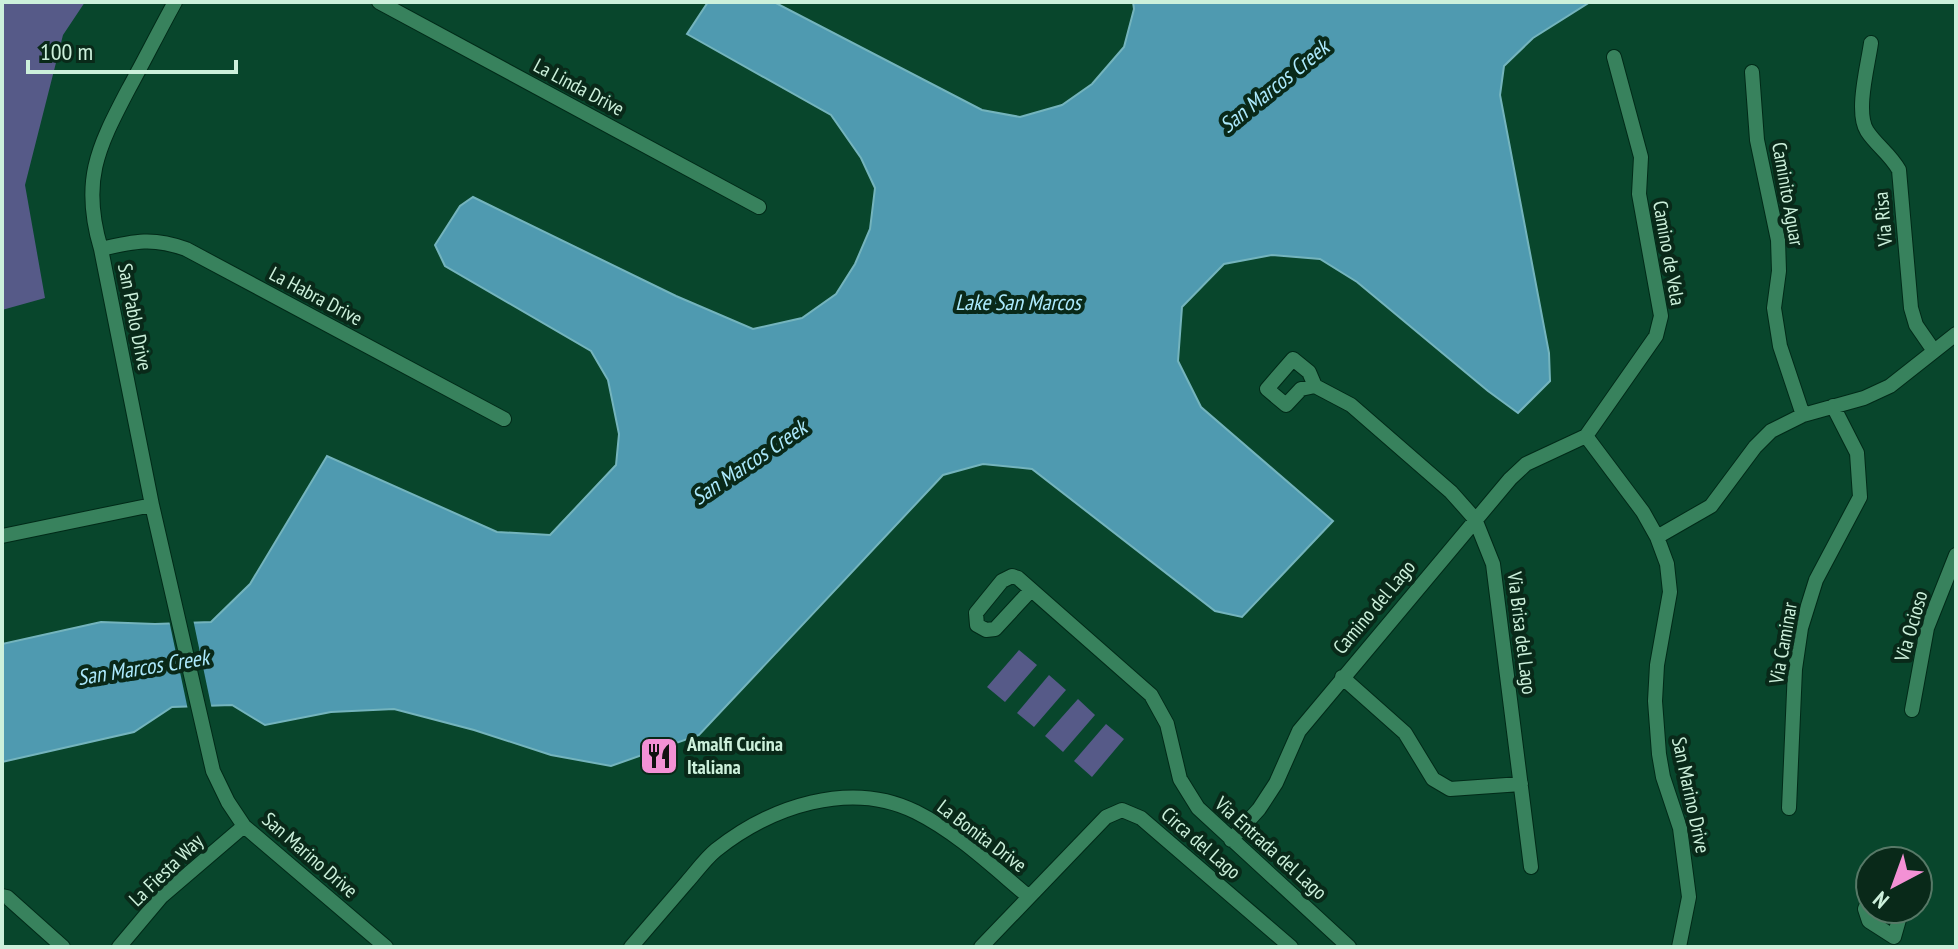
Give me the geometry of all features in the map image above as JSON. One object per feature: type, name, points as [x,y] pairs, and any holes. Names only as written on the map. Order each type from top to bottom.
[{"type":"street","name":"San Pablo Drive","points":[[152,505],[94,224],[91,195],[102,140],[175,2]]},
{"type":"street","name":"La Linda Drive","points":[[379,2],[759,207]]},
{"type":"street","name":"Via Risa","points":[[1871,43],[1861,115],[1867,131],[1890,154],[1899,170],[1911,308],[1916,325],[1934,351]]},
{"type":"street","name":"Camino de Vela","points":[[1586,436],[1656,336],[1661,316],[1639,194],[1641,157],[1614,57]]},
{"type":"street","name":"Caminito Aguar","points":[[1752,72],[1757,140],[1778,240],[1779,271],[1774,308],[1780,346],[1803,415]]},
{"type":"street","name":"La Habra Drive","points":[[101,249],[136,240],[163,241],[186,249],[504,419]]},
{"type":"street","points":[[1657,537],[1711,506],[1771,431],[1803,415],[1864,398],[1890,386],[1956,334]]},
{"type":"street","name":"Via Brisa del Lago","points":[[1315,386],[1351,405],[1451,492],[1475,519],[1493,564],[1531,867]]},
{"type":"street","name":"Via Caminar","points":[[1789,808],[1795,669],[1801,628],[1816,580],[1860,497],[1857,453],[1833,406]]},
{"type":"street","name":"Camino del Lago","points":[[1231,840],[1259,809],[1276,783],[1299,731],[1510,479],[1526,464],[1586,436]]},
{"type":"street","name":"San Marino Drive","points":[[1586,436],[1643,512],[1667,564],[1670,592],[1657,665],[1655,701],[1659,754],[1663,777],[1680,828],[1689,897],[1679,947]]},
{"type":"street","points":[[2,536],[152,505]]},
{"type":"street","name":"San Marino Drive","points":[[152,505],[213,771],[228,802],[244,826],[386,947]]},
{"type":"street","name":"Via Ocioso","points":[[1912,710],[1927,628],[1956,555]]},
{"type":"street","name":"Via Entrada del Lago","points":[[1031,590],[1151,695],[1167,724],[1180,779],[1198,808],[1349,947]]},
{"type":"street","points":[[1342,677],[1405,733],[1433,779],[1450,789],[1521,784]]},
{"type":"street","name":"La Bonita Drive","points":[[631,947],[714,852],[758,821],[826,798],[868,798],[914,810],[950,832],[1029,897]]},
{"type":"street","name":"Circa del Lago","points":[[981,947],[1106,817],[1122,810],[1141,818],[1291,947]]},
{"type":"street","name":"La Fiesta Way","points":[[119,947],[161,897],[244,826]]},
{"type":"street","points":[[2,896],[7,897],[63,947]]},
{"type":"street","points":[[1875,925],[1898,942]]},
{"type":"shaded area","points":[[2,2],[85,2],[63,35],[25,185],[45,298],[2,310]]},
{"type":"shaded area","points":[[1019,650],[1037,665],[1005,702],[987,687]]},
{"type":"shaded area","points":[[1049,675],[1066,690],[1034,727],[1017,713]]},
{"type":"shaded area","points":[[1078,699],[1095,715],[1063,752],[1045,736]]},
{"type":"shaded area","points":[[1106,724],[1124,739],[1092,777],[1074,761]]},
{"type":"water","name":"Lake San Marcos","points":[[708,2],[774,2],[982,110],[1020,117],[1062,105],[1092,84],[1124,47],[1133,2],[1590,2],[1533,38],[1504,66],[1500,95],[1549,353],[1550,381],[1518,413],[1357,282],[1320,259],[1272,255],[1224,264],[1182,307],[1178,361],[1201,407],[1333,521],[1242,617],[1215,611],[1032,469],[983,464],[943,475],[699,735],[611,766],[551,755],[394,709],[331,712],[265,725],[232,705],[172,707],[134,732],[2,762],[2,644],[101,622],[211,622],[250,584],[327,456],[497,532],[550,535],[616,465],[619,434],[608,380],[591,351],[445,266],[435,245],[460,206],[473,197],[676,296],[753,329],[802,318],[836,294],[855,264],[870,229],[875,188],[861,158],[831,115],[687,34]]},
{"type":"pier","points":[[193,619],[212,710],[188,710],[169,620]]},
{"type":"place","name":"Amalfi Cucina Italiana","points":[[659,756]]},
{"type":"water label","name":"San Marcos Creek","points":[[1274,86]]},
{"type":"water label","name":"San Marcos Creek","points":[[749,462]]},
{"type":"water label","name":"San Marcos Creek","points":[[143,667]]}]
